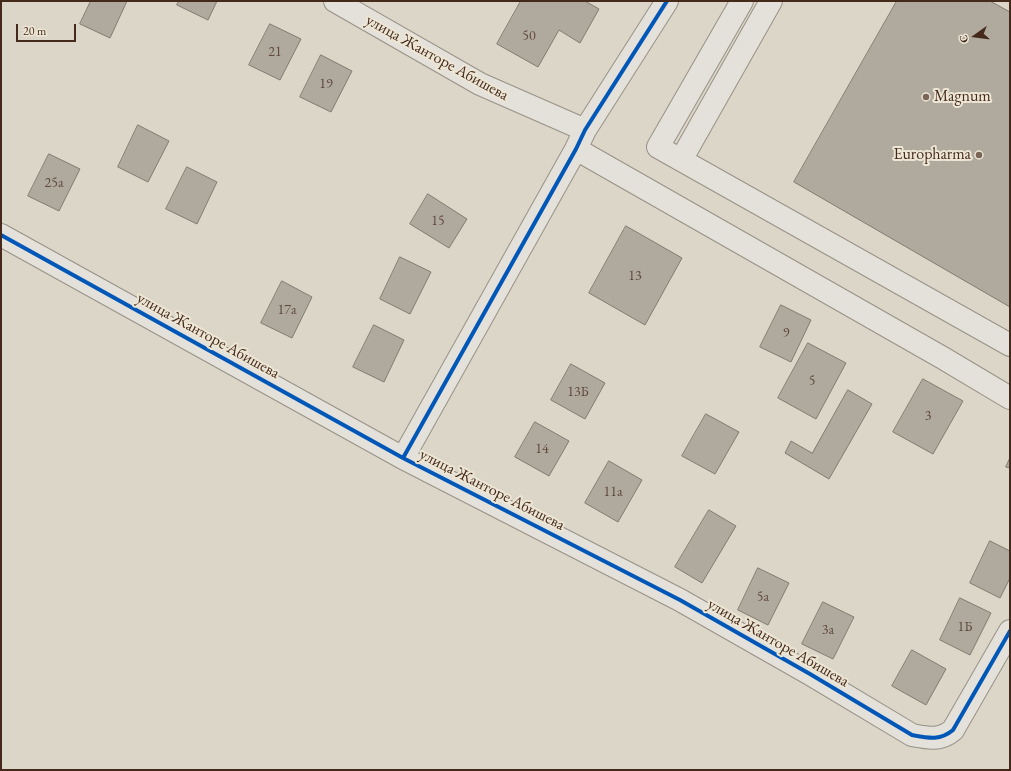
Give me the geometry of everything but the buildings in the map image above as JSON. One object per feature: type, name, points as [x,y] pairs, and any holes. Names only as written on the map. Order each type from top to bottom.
[{"type":"street","name":"улица Жанторе Абишева","points":[[334,1],[581,140],[1010,398]]},
{"type":"street","points":[[403,458],[581,140],[667,1]]},
{"type":"street","points":[[742,1],[658,147],[1010,345]]},
{"type":"street","points":[[681,160],[771,1]]},
{"type":"street","name":"улица Жанторе Абишева","points":[[1,235],[403,458],[680,600],[810,674],[912,735],[927,738],[938,738],[947,735],[953,730],[1010,631]]},
{"type":"cycle path","points":[[403,458],[576,149],[585,130],[667,1]]},
{"type":"cycle path","points":[[1,235],[403,458],[680,600],[810,674],[912,735],[934,738],[943,736],[953,730],[1010,631]]},
{"type":"place","name":"Magnum","points":[[926,97]]},
{"type":"place","name":"Europharma","points":[[979,155]]}]
